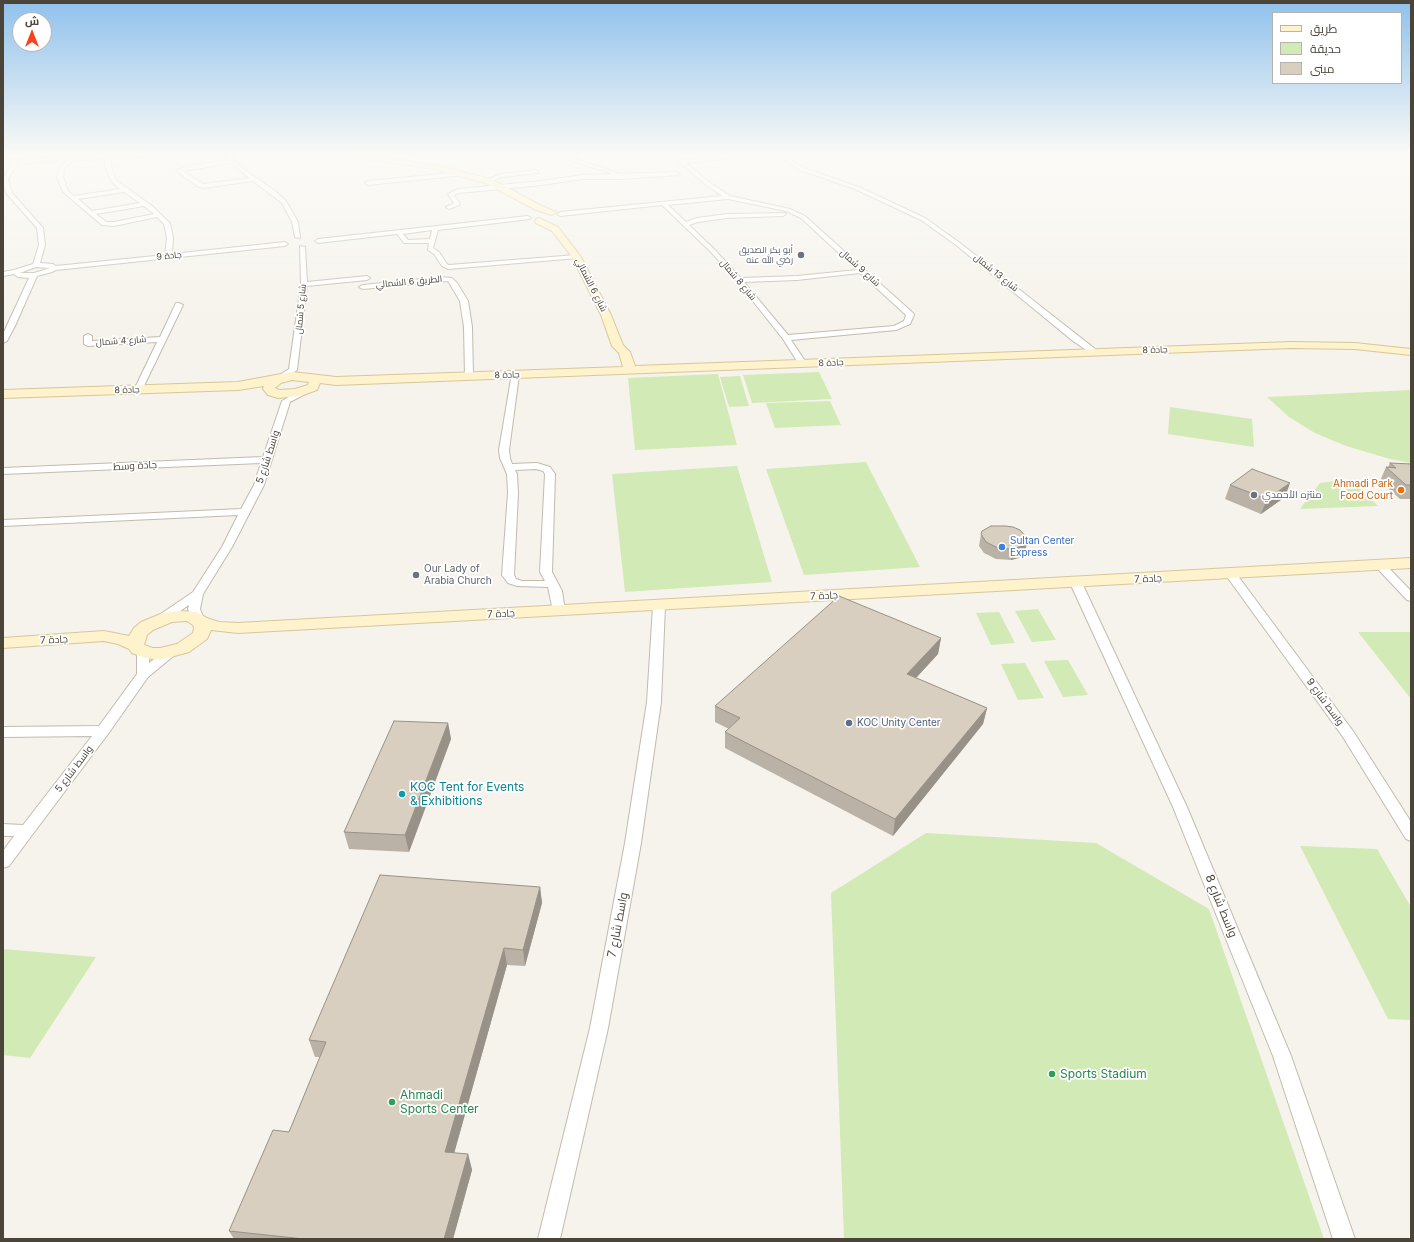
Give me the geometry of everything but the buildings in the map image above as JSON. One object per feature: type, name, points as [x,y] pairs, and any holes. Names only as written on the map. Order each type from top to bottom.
[{"type":"main road","name":"شارع 6 الشمالي","points":[[532,213],[539,222],[556,219],[606,314],[618,346],[617,350],[626,371]]},
{"type":"main road","points":[[534,213],[556,219]]},
{"type":"main road","name":"جادة 8","points":[[238,386],[279,396],[288,394],[309,383],[336,381],[1090,352],[1327,345],[1355,346],[1411,352]]},
{"type":"main road","name":"جادة 8","points":[[1327,345],[1411,357]]},
{"type":"main road","name":"جادة 8","points":[[3,394],[238,386],[278,380],[292,376],[309,383]]},
{"type":"main road","points":[[278,380],[270,386],[269,389],[279,396]]},
{"type":"main road","name":"جادة 8","points":[[3,397],[16,394]]},
{"type":"main road","name":"جادة 7","points":[[3,643],[104,636],[180,616],[190,616],[218,627],[238,628],[1411,564]]},
{"type":"main road","points":[[194,642],[201,635],[203,628],[199,620]]},
{"type":"main road","points":[[139,648],[136,639],[138,635],[153,623]]},
{"type":"main road","name":"جادة 7","points":[[104,636],[122,639],[151,654],[171,653],[215,633],[238,628]]},
{"type":"street","points":[[27,213],[40,228],[42,245],[36,265]]},
{"type":"street","points":[[90,213],[104,224],[159,215]]},
{"type":"street","points":[[156,213],[167,223],[170,238],[168,256]]},
{"type":"street","points":[[290,213],[295,222],[298,237],[303,243]]},
{"type":"street","name":"جادة 9","points":[[54,268],[435,228],[525,213]]},
{"type":"street","points":[[556,219],[599,213]]},
{"type":"street","name":"شارع 8 شمال","points":[[673,213],[712,250],[739,280],[786,338],[803,364]]},
{"type":"street","name":"شارع 9 شمال","points":[[786,338],[896,328],[907,322],[910,315],[800,215],[795,213]]},
{"type":"street","name":"شارع 13 شمال","points":[[910,213],[923,219],[1004,279],[1090,352]]},
{"type":"street","points":[[685,224],[697,220],[727,216],[780,214],[800,215]]},
{"type":"street","points":[[435,228],[436,232],[430,249],[437,252],[444,265],[451,267],[576,256]]},
{"type":"street","points":[[399,232],[405,241],[408,242],[432,241]]},
{"type":"street","points":[[298,237],[287,240],[303,243]]},
{"type":"street","name":"شارع 5 شمال","points":[[293,370],[304,284],[303,243]]},
{"type":"street","points":[[3,274],[16,272],[36,265],[53,266],[54,268]]},
{"type":"street","points":[[16,272],[18,275],[34,276],[50,271],[54,268]]},
{"type":"street","points":[[739,280],[797,278],[863,271]]},
{"type":"street","points":[[3,341],[34,276]]},
{"type":"street","points":[[304,284],[367,278]]},
{"type":"street","name":"الطريق 6 الشمالي","points":[[363,287],[450,279],[454,283],[464,301],[468,327],[469,377]]},
{"type":"street","name":"شارع 4 شمال","points":[[138,390],[179,305]]},
{"type":"street","name":"شارع 4 شمال","points":[[88,336],[88,344],[162,339]]},
{"type":"street","points":[[278,380],[293,370],[309,383]]},
{"type":"street","points":[[515,375],[504,450],[504,458],[510,467],[512,474],[514,503],[508,575],[512,581],[521,584],[552,584]]},
{"type":"street","name":"واسط شارع 5","points":[[199,620],[194,609],[197,594],[227,547],[259,485],[267,460],[279,396]]},
{"type":"street","name":"جادة وسط","points":[[3,471],[267,460]]},
{"type":"street","points":[[510,467],[537,466],[547,469],[550,474],[545,567],[547,576],[557,594],[559,611]]},
{"type":"street","points":[[3,523],[244,512]]},
{"type":"street","points":[[1380,565],[1411,598]]},
{"type":"street","name":"واسط شارع 9","points":[[1231,574],[1348,734],[1411,836]]},
{"type":"street","name":"واسط شارع 8","points":[[1076,583],[1180,807],[1282,1056],[1344,1239]]},
{"type":"street","name":"واسط شارع 5","points":[[153,623],[197,594]]},
{"type":"street","name":"واسط شارع 7","points":[[549,1239],[599,1028],[634,843],[654,702],[659,606]]},
{"type":"street","points":[[139,648],[144,674]]},
{"type":"street","name":"واسط شارع 5","points":[[3,862],[103,731],[144,674],[171,653]]},
{"type":"street","points":[[3,732],[103,731]]},
{"type":"street","points":[[3,830],[27,832]]},
{"type":"green space","points":[[819,372],[832,399],[752,403],[743,375]]},
{"type":"green space","points":[[718,374],[737,445],[635,450],[628,378]]},
{"type":"green space","points":[[740,376],[749,406],[729,407],[720,377]]},
{"type":"green space","points":[[1411,390],[1411,463],[1390,459],[1346,446],[1315,433],[1289,417],[1267,397]]},
{"type":"green space","points":[[830,401],[841,425],[775,428],[766,403]]},
{"type":"green space","points":[[1170,407],[1252,419],[1254,447],[1168,434]]},
{"type":"green space","points":[[866,462],[920,567],[804,575],[766,469]]},
{"type":"green space","points":[[737,466],[772,582],[625,592],[612,474]]},
{"type":"green space","points":[[1351,479],[1378,506],[1300,509],[1320,483]]},
{"type":"green space","points":[[1038,609],[1056,640],[1032,642],[1015,611]]},
{"type":"green space","points":[[999,612],[1015,643],[991,645],[976,613]]},
{"type":"green space","points":[[1358,632],[1411,632],[1411,699]]},
{"type":"green space","points":[[1068,660],[1088,695],[1063,697],[1044,661]]},
{"type":"green space","points":[[1025,663],[1044,698],[1018,700],[1001,664]]},
{"type":"green space","name":"Sports Stadium","points":[[926,833],[1096,843],[1209,909],[1324,1239],[844,1239],[831,893]]},
{"type":"green space","points":[[1300,846],[1377,849],[1411,907],[1411,1020],[1388,1019]]},
{"type":"green space","points":[[3,949],[96,957],[30,1058],[3,1055]]},
{"type":"place","name":"أبو بكر الصديق رضي الله عنه","points":[[801,255]]},
{"type":"place","name":"Ahmadi Park Food Court","points":[[1401,490]]},
{"type":"place","name":"منتزه الأحمدي","points":[[1254,495]]},
{"type":"place","name":"Sultan Center Express","points":[[1002,547]]},
{"type":"place","name":"Our Lady of Arabia Church","points":[[416,575]]},
{"type":"place","name":"KOC Unity Center","points":[[849,723]]},
{"type":"place","name":"KOC Tent for Events & Exhibitions","points":[[402,794]]},
{"type":"place","name":"Sports Stadium","points":[[1052,1074]]},
{"type":"place","name":"Ahmadi Sports Center","points":[[392,1102]]}]
